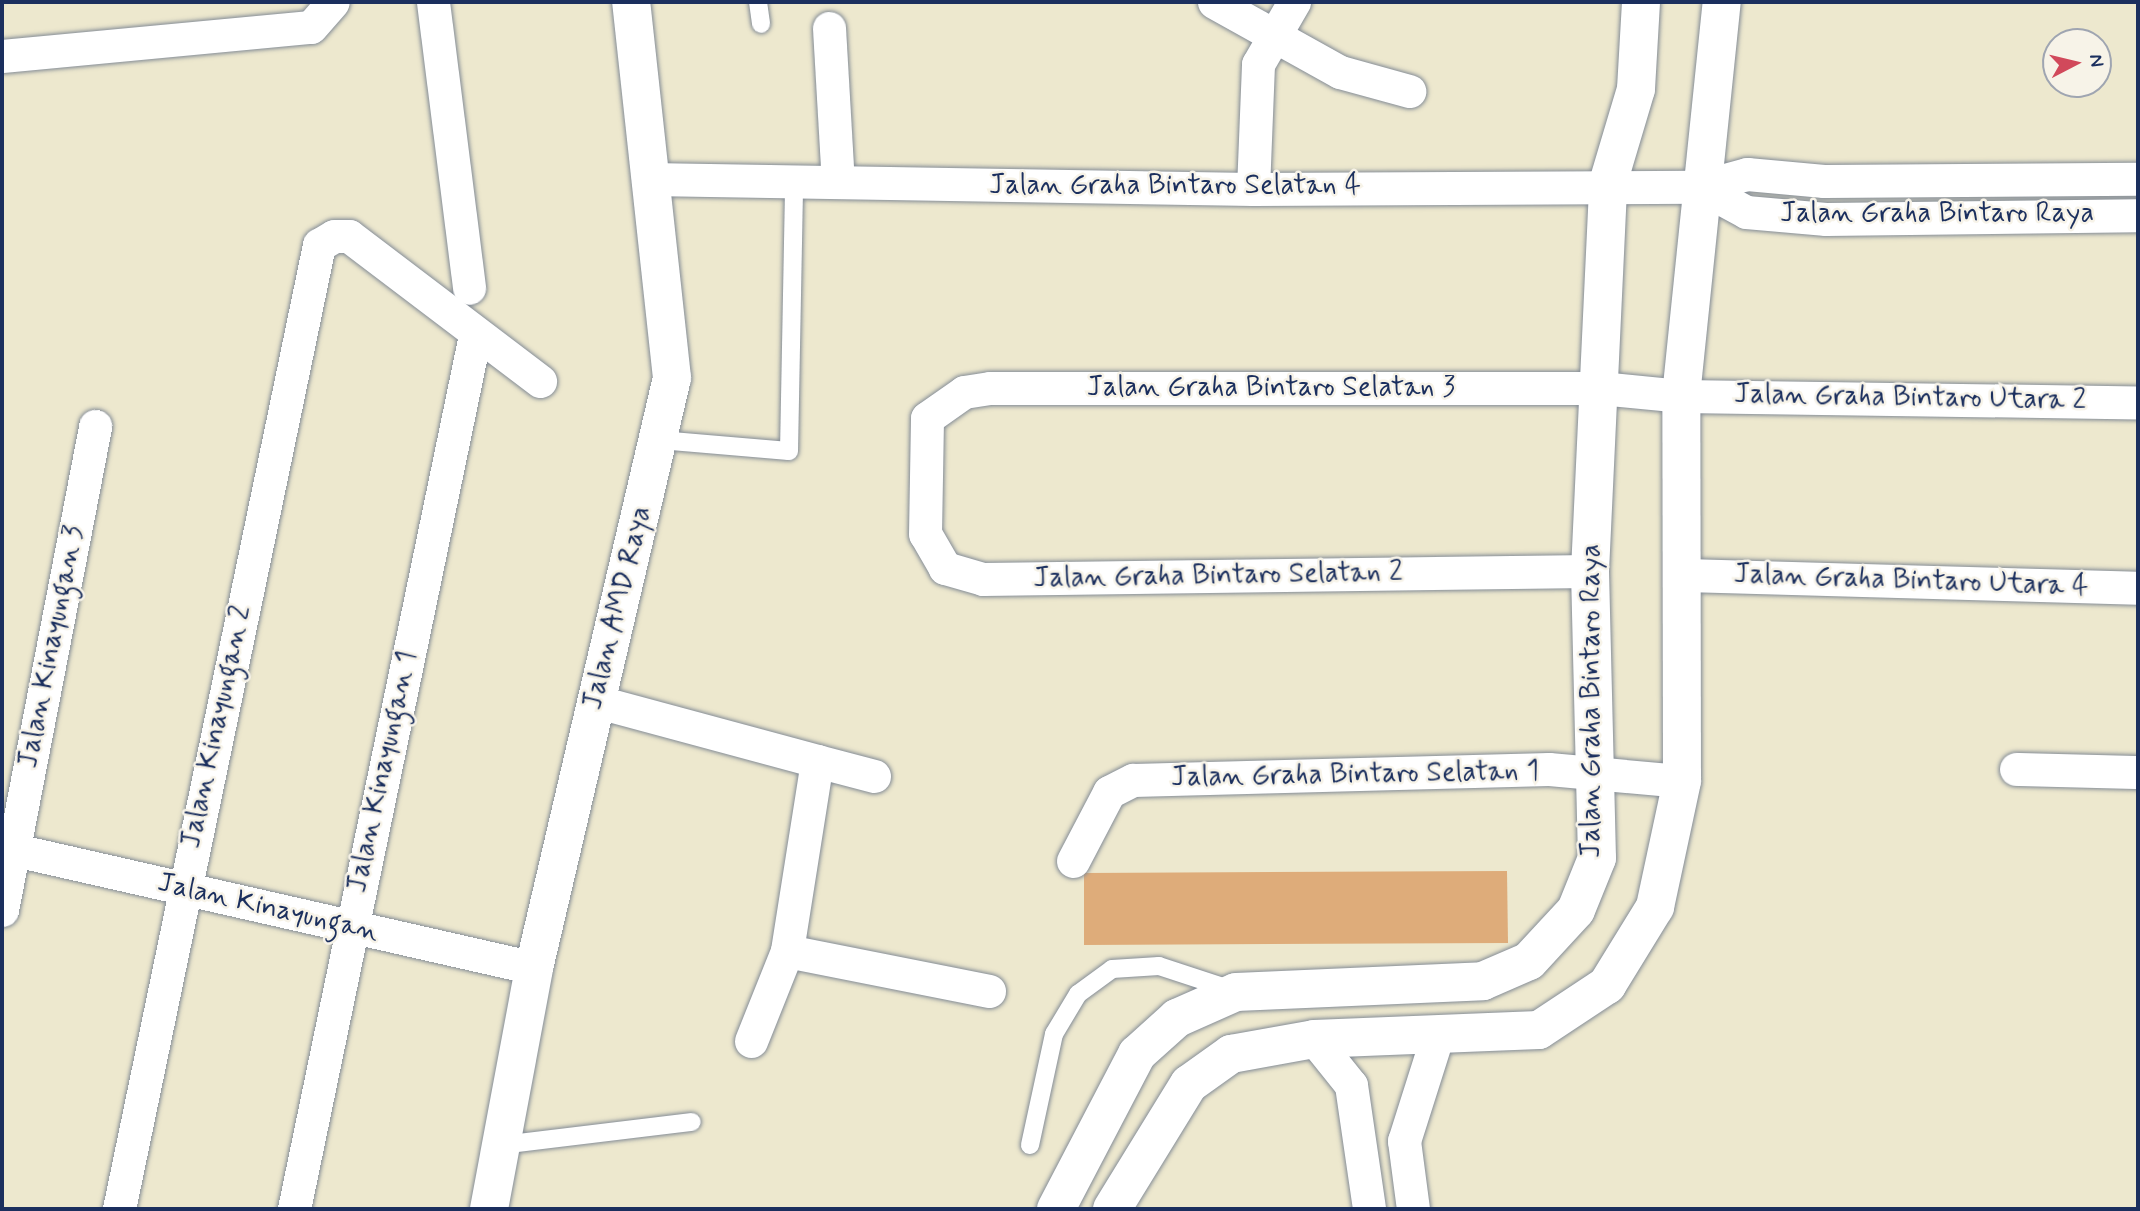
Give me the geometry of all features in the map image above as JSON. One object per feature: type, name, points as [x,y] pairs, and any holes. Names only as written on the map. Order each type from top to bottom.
[{"type":"main road","name":"Jalan AMD Raya","points":[[489,1209],[534,968],[595,701],[660,440],[672,378],[631,2]]},
{"type":"main road","name":"Jalan Graha Bintaro Raya","points":[[1056,1209],[1137,1054],[1177,1018],[1236,992],[1483,981],[1529,961],[1576,910],[1597,858],[1598,778],[1590,571],[1608,183],[1636,89],[1641,2]]},
{"type":"main road","points":[[1112,1209],[1189,1084],[1231,1054],[1314,1039],[1539,1030],[1607,985],[1655,907],[1682,781],[1684,575],[1681,396],[1700,187],[1721,2]]},
{"type":"street","points":[[2,56],[311,27],[333,2]]},
{"type":"street","points":[[433,2],[469,288]]},
{"type":"street","points":[[1214,2],[1340,72],[1409,90]]},
{"type":"street","points":[[1253,189],[1253,93],[1270,35],[1294,2]]},
{"type":"street","points":[[829,28],[838,183]]},
{"type":"street","name":"Jalan Graha Bintaro Raya","points":[[1700,187],[1747,174],[1824,181],[2138,179]]},
{"type":"street","name":"Jalan Graha Bintaro Selatan 4","points":[[649,179],[1253,189],[1608,183],[1700,187]]},
{"type":"street","name":"Jalan Graha Bintaro Raya","points":[[1700,187],[1746,212],[1826,219],[2138,215]]},
{"type":"street","name":"Jalan Kinayungan 2","points":[[119,1209],[182,888],[319,245],[334,236],[349,236],[475,335]]},
{"type":"street","points":[[475,335],[540,381]]},
{"type":"street","name":"Jalan Kinayungan 1","points":[[294,1209],[350,927],[475,335]]},
{"type":"street","name":"Jalan Graha Bintaro Selatan 3","points":[[926,477],[927,418],[964,392],[990,388],[1600,388],[1681,396]]},
{"type":"street","name":"Jalan Graha Bintaro Utara 2","points":[[1681,396],[2138,402]]},
{"type":"street","name":"Jalan Kinayungan 3","points":[[2,910],[7,848],[95,426]]},
{"type":"street","name":"Jalan Graha Bintaro Selatan 2","points":[[926,477],[925,534],[946,568],[983,579],[1590,571]]},
{"type":"street","name":"Jalan Graha Bintaro Utara 4","points":[[1684,575],[2138,588]]},
{"type":"street","points":[[595,701],[874,776]]},
{"type":"street","points":[[751,1041],[787,951],[817,761]]},
{"type":"street","name":"Jalan Graha Bintaro Selatan 1","points":[[1073,861],[1109,792],[1133,780],[1549,769],[1598,778],[1682,781]]},
{"type":"street","points":[[2016,769],[2138,772]]},
{"type":"street","name":"Jalan Kinayungan","points":[[7,848],[534,968]]},
{"type":"street","points":[[787,951],[989,991]]},
{"type":"street","points":[[1413,1209],[1405,1141],[1438,1034]]},
{"type":"street","points":[[1314,1039],[1351,1085],[1362,1143],[1369,1209]]},
{"type":"street","points":[[1362,1143],[1405,1141]]},
{"type":"lane","points":[[758,2],[761,24]]},
{"type":"lane","points":[[660,440],[789,451],[794,181]]},
{"type":"lane","points":[[1030,1144],[1054,1034],[1078,994],[1112,968],[1159,966],[1236,992]]},
{"type":"lane","points":[[501,1145],[692,1122]]},
{"type":"building","points":[[1507,871],[1508,943],[1084,945],[1084,873]]}]
